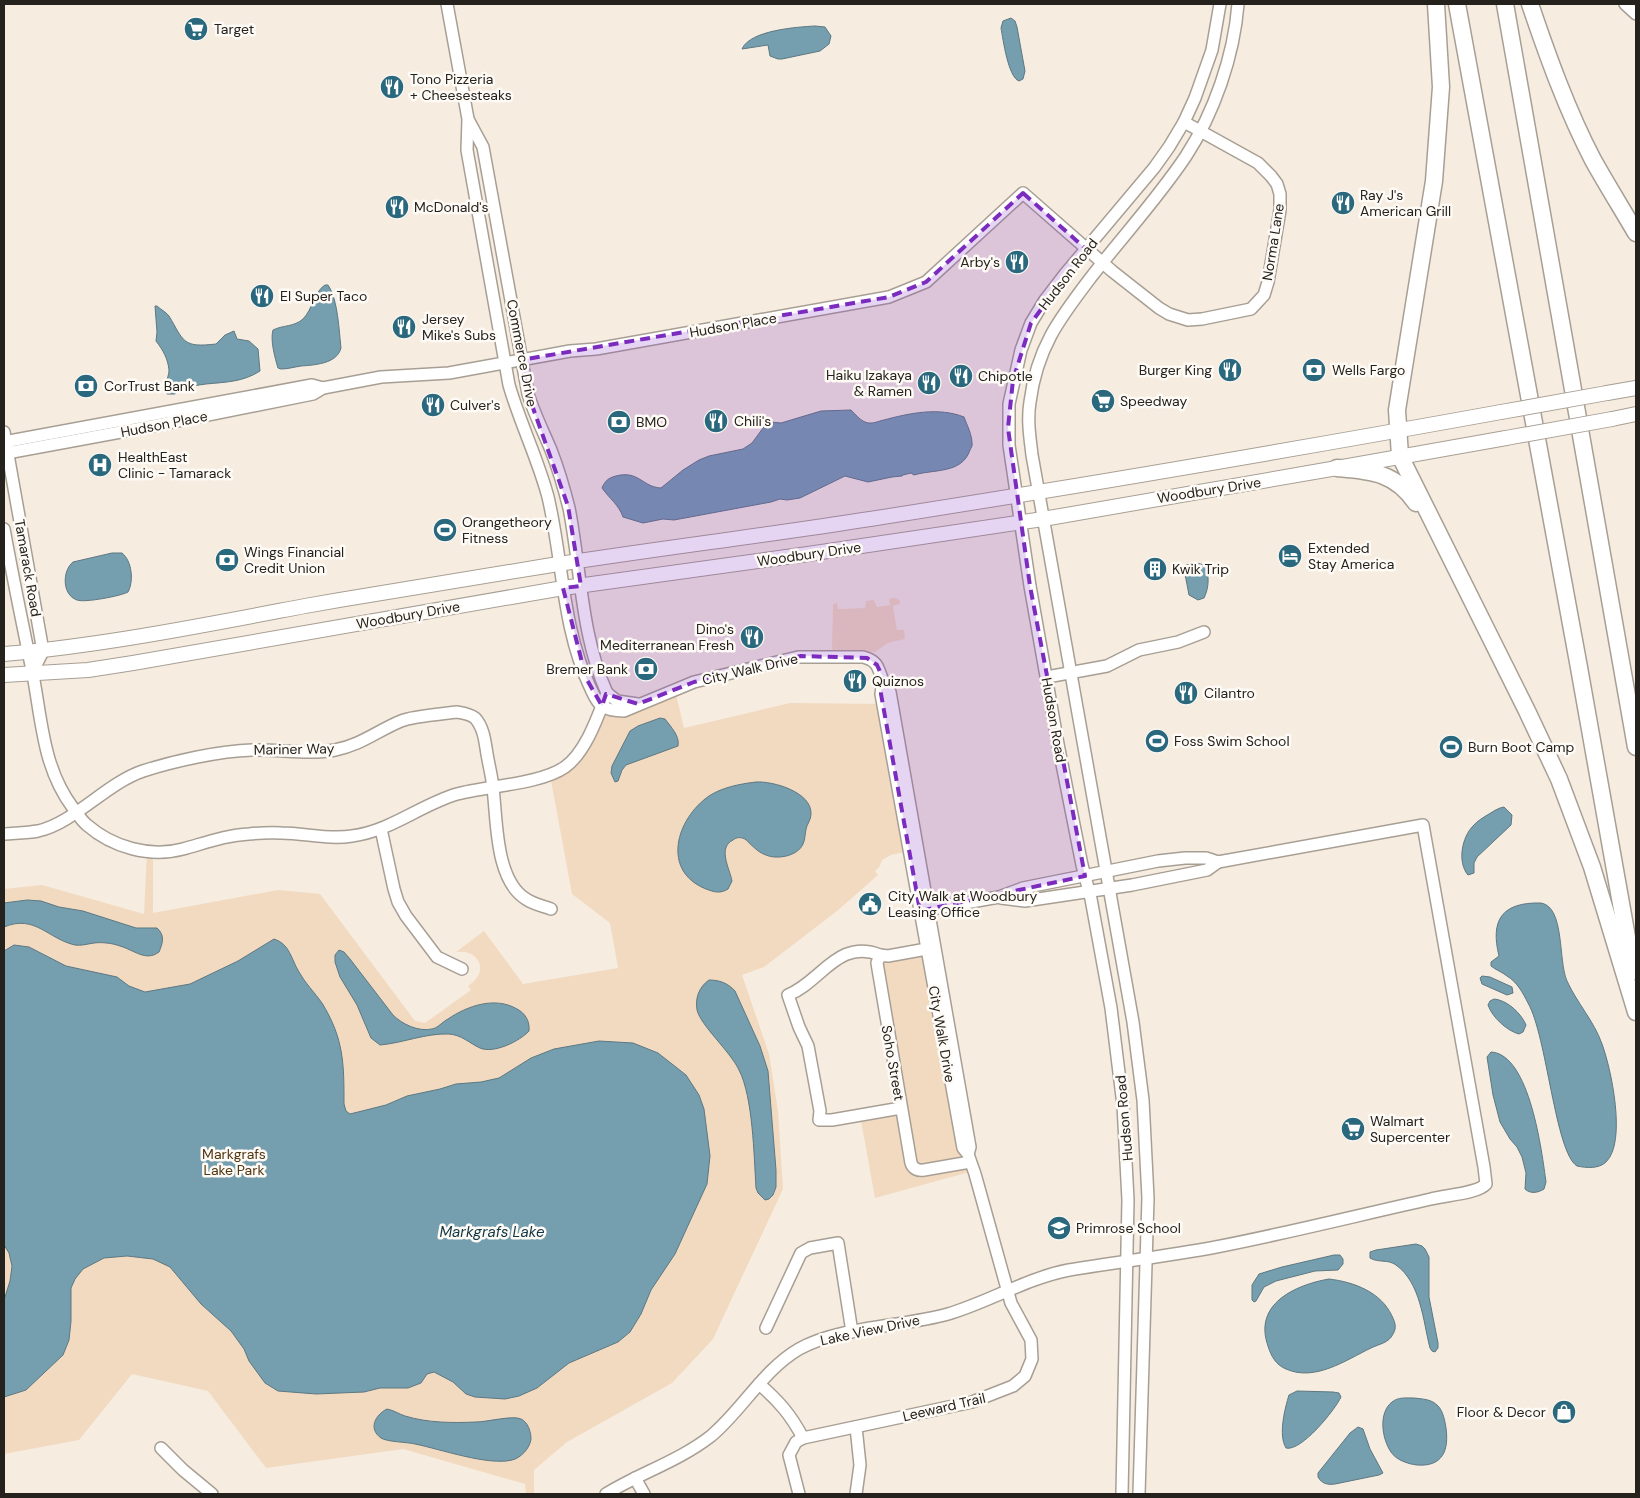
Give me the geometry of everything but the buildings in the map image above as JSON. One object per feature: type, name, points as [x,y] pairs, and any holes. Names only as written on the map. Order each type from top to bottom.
[{"type":"highway","points":[[1436,4],[1441,87],[1434,181],[1397,410],[1400,456],[1559,779],[1592,867],[1636,1012]]},
{"type":"highway","points":[[1457,4],[1578,662],[1636,991]]},
{"type":"highway","points":[[1505,4],[1636,747]]},
{"type":"highway","points":[[1530,4],[1553,70],[1574,119],[1594,161],[1636,233]]},
{"type":"highway","points":[[1337,468],[1376,473],[1388,477],[1401,486],[1412,498],[1450,557]]},
{"type":"main road","name":"Woodbury Drive","points":[[4,654],[43,651],[177,630],[364,596],[560,564],[866,520],[1016,496],[1636,388]]},
{"type":"main road","name":"Woodbury Drive","points":[[4,675],[88,670],[563,588],[1043,519],[1636,414]]},
{"type":"street","name":"Commerce Drive","points":[[447,4],[468,119],[467,150],[505,363],[516,408],[542,475],[548,498],[563,588],[577,653],[595,699],[602,706]]},
{"type":"street","name":"Hudson Road","points":[[1122,1494],[1128,1176],[1123,1096],[1113,1023],[1089,891],[1058,744],[1020,522],[1008,428],[1009,404],[1021,350],[1031,323],[1045,300],[1154,168],[1184,122],[1195,98],[1212,50],[1220,4]]},
{"type":"street","name":"Hudson Road","points":[[1139,1494],[1148,1190],[1140,1071],[1038,492],[1029,434],[1029,404],[1033,382],[1044,348],[1062,316],[1186,157],[1200,131],[1221,80],[1229,54],[1238,4]]},
{"type":"street","points":[[1625,4],[1636,14]]},
{"type":"street","name":"Commerce Drive","points":[[468,119],[483,147],[528,394],[534,415],[550,449],[568,506],[594,656],[598,675],[607,693]]},
{"type":"street","name":"Norma Lane","points":[[1086,249],[1159,308],[1178,318],[1202,319],[1252,309],[1264,295],[1268,282],[1280,210],[1280,194],[1277,184],[1258,163],[1184,122]]},
{"type":"street","name":"Hudson Place","points":[[5,444],[312,385],[322,388],[392,376],[449,373],[889,297],[926,282],[1022,193],[1086,249]]},
{"type":"street","name":"Tamarack Road","points":[[5,444],[43,651]]},
{"type":"street","name":"Tamarack Road","points":[[4,529],[44,738],[53,774],[63,794],[84,824],[105,838],[134,849],[150,852],[182,850],[242,834],[281,833],[322,838],[353,836],[394,824],[439,800],[458,794],[550,775],[564,768],[580,752],[607,693]]},
{"type":"street","points":[[1047,677],[1110,665],[1137,650],[1175,643],[1204,632]]},
{"type":"street","points":[[32,673],[43,651]]},
{"type":"street","name":"City Walk Drive","points":[[602,706],[614,711],[624,711],[694,682],[803,656],[866,658],[878,665],[883,681],[881,694],[931,948],[962,1148],[969,1158],[1009,1290]]},
{"type":"street","points":[[607,693],[617,700],[638,704]]},
{"type":"street","name":"Mariner Way","points":[[4,834],[38,831],[50,826],[76,812],[124,779],[158,767],[218,753],[249,750],[306,752],[335,750],[351,747],[402,720],[457,712],[473,717],[480,725],[493,787],[500,852],[509,878],[526,899],[551,909]]},
{"type":"street","name":"Lake View Drive","points":[[606,1494],[676,1459],[700,1444],[732,1417],[778,1364],[800,1349],[826,1338],[943,1315],[1062,1272],[1217,1247],[1483,1188],[1486,1182],[1423,824],[1218,862]]},
{"type":"street","points":[[381,829],[398,902],[406,916],[437,957],[462,969]]},
{"type":"street","points":[[924,910],[999,897],[1023,888],[1155,862],[1185,858],[1206,858],[1218,862]]},
{"type":"street","points":[[999,897],[1026,901],[1109,888],[1207,870],[1218,862]]},
{"type":"street","points":[[902,1108],[832,1120],[819,1120],[820,1111],[808,1046],[788,995],[798,990],[831,963],[846,954],[862,950],[888,956],[931,948]]},
{"type":"street","name":"Soho Street","points":[[880,955],[877,967],[911,1163],[914,1168],[922,1170],[969,1158]]},
{"type":"street","points":[[766,1328],[802,1253],[808,1249],[838,1243],[852,1332]]},
{"type":"street","name":"Leeward Trail","points":[[803,1438],[972,1402],[1000,1392],[1019,1382],[1029,1368],[1032,1350],[1028,1334],[1011,1303],[1009,1290]]},
{"type":"street","points":[[759,1384],[787,1411],[803,1438],[796,1442],[789,1455],[799,1494]]},
{"type":"street","points":[[856,1427],[860,1465],[856,1494]]},
{"type":"street","points":[[161,1448],[183,1470],[212,1494]]},
{"type":"street","points":[[635,1478],[644,1494]]},
{"type":"highlighted area","points":[[1023,193],[1086,249],[1031,323],[1013,380],[1008,428],[1030,586],[1085,876],[920,911],[881,694],[882,676],[877,665],[867,658],[801,656],[694,682],[638,704],[606,694],[602,706],[586,678],[563,588],[581,586],[568,506],[528,394],[521,360],[889,297],[926,282]]},
{"type":"green space","points":[[896,598],[900,601],[900,604],[893,606],[897,630],[904,630],[905,639],[888,643],[875,652],[833,651],[833,604],[837,603],[838,609],[865,608],[866,601],[874,600],[877,607],[890,605],[889,600]]},
{"type":"green space","name":"Markgrafs Lake Park","points":[[675,690],[684,728],[790,703],[883,704],[909,851],[891,855],[882,860],[880,866],[875,871],[878,875],[837,911],[764,967],[742,975],[769,1054],[778,1111],[783,1189],[713,1339],[672,1383],[567,1442],[534,1470],[534,1494],[526,1494],[525,1484],[403,1449],[266,1468],[208,1391],[132,1374],[79,1440],[4,1454],[4,889],[42,885],[144,914],[147,852],[153,853],[153,913],[278,890],[320,894],[415,1021],[425,1023],[471,990],[468,986],[479,974],[479,963],[471,954],[456,952],[484,931],[523,984],[618,968],[610,923],[572,894],[550,775],[564,768],[602,706],[614,711]]},
{"type":"green space","points":[[927,949],[973,1171],[875,1198],[860,1115],[901,1108],[877,962]]},
{"type":"water","points":[[1011,18],[1015,21],[1017,27],[1025,71],[1023,79],[1019,81],[1015,78],[1009,65],[1001,28],[1003,21]]},
{"type":"water","points":[[815,26],[825,27],[831,36],[829,44],[820,51],[778,59],[770,56],[768,45],[742,49],[754,38],[764,34]]},
{"type":"water","points":[[325,285],[328,285],[331,291],[336,307],[341,348],[339,353],[324,363],[286,369],[278,368],[272,344],[273,330],[303,319],[318,292]]},
{"type":"water","points":[[155,306],[168,314],[185,341],[196,345],[216,344],[225,335],[234,331],[237,339],[249,341],[258,349],[260,371],[254,375],[234,381],[182,386],[175,394],[167,394],[165,385],[169,370],[168,362],[156,341]]},
{"type":"water","points":[[851,410],[861,420],[870,423],[924,412],[954,414],[964,417],[972,440],[972,446],[961,463],[946,469],[914,475],[911,473],[868,482],[845,476],[800,498],[780,499],[674,520],[663,519],[643,523],[623,517],[602,488],[609,479],[616,476],[630,475],[649,485],[661,488],[699,460],[743,449],[752,443],[766,424],[771,422],[781,423],[821,411]]},
{"type":"water","points":[[112,553],[122,553],[128,561],[131,571],[131,582],[128,592],[87,601],[77,600],[68,593],[65,577],[69,566],[73,562]]},
{"type":"water","points":[[1197,563],[1204,565],[1208,581],[1204,598],[1198,600],[1189,595],[1185,574],[1186,565]]},
{"type":"water","points":[[660,718],[665,719],[674,732],[678,739],[678,746],[626,765],[618,781],[615,782],[611,773],[612,766],[630,731]]},
{"type":"water","points":[[756,782],[772,783],[790,789],[799,794],[810,806],[811,814],[803,844],[792,854],[776,857],[763,854],[745,839],[736,838],[728,844],[725,853],[732,881],[728,889],[717,892],[706,889],[692,881],[683,870],[678,858],[678,844],[688,818],[698,806],[714,793],[726,788]]},
{"type":"water","points":[[1504,807],[1512,815],[1511,825],[1477,857],[1474,863],[1474,873],[1468,875],[1462,857],[1466,836],[1475,824]]},
{"type":"water","points":[[27,900],[41,901],[59,907],[83,911],[136,928],[157,928],[162,936],[159,952],[154,955],[145,956],[110,943],[75,945],[65,942],[33,925],[24,923],[4,927],[4,903]]},
{"type":"water","points":[[1541,903],[1549,907],[1554,914],[1560,936],[1564,972],[1567,981],[1599,1036],[1606,1055],[1613,1087],[1616,1138],[1612,1152],[1606,1162],[1596,1167],[1577,1166],[1569,1156],[1557,1117],[1535,1019],[1517,985],[1511,978],[1491,966],[1491,962],[1499,956],[1496,932],[1502,916],[1508,910],[1517,906]]},
{"type":"water","name":"Markgrafs Lake","points":[[274,939],[284,944],[287,948],[301,976],[322,1003],[335,1028],[343,1064],[344,1104],[346,1111],[350,1114],[386,1105],[407,1096],[456,1084],[499,1078],[531,1058],[554,1049],[599,1041],[633,1043],[658,1053],[686,1075],[699,1095],[704,1109],[710,1156],[707,1184],[675,1254],[651,1290],[641,1314],[630,1332],[618,1342],[569,1363],[537,1388],[519,1396],[505,1399],[475,1397],[466,1394],[453,1382],[434,1372],[427,1374],[421,1383],[408,1388],[380,1388],[364,1392],[316,1394],[278,1391],[265,1383],[231,1331],[201,1304],[170,1267],[153,1259],[127,1256],[104,1258],[83,1269],[71,1288],[69,1340],[63,1355],[26,1390],[4,1397],[4,1300],[12,1266],[9,1253],[4,1245],[4,951],[14,945],[29,947],[66,966],[117,977],[129,986],[145,992],[190,984],[238,961]]},
{"type":"water","points":[[339,950],[344,952],[350,959],[393,1015],[411,1026],[427,1030],[432,1029],[464,1010],[481,1004],[500,1003],[517,1009],[522,1013],[528,1021],[529,1031],[520,1039],[506,1046],[492,1049],[480,1048],[462,1038],[449,1034],[432,1035],[380,1045],[371,1038],[357,1005],[340,977],[335,962],[335,955]]},
{"type":"water","points":[[1482,976],[1490,977],[1512,987],[1513,993],[1507,995],[1482,984],[1480,978]]},
{"type":"water","points":[[709,980],[723,982],[735,991],[760,1046],[768,1071],[776,1170],[776,1187],[769,1199],[765,1200],[756,1188],[752,1127],[744,1082],[735,1063],[704,1023],[697,1010],[698,993]]},
{"type":"water","points":[[1494,999],[1504,1002],[1517,1012],[1526,1025],[1523,1032],[1519,1034],[1514,1032],[1496,1019],[1488,1005]]},
{"type":"water","points":[[1491,1052],[1504,1057],[1515,1069],[1532,1107],[1546,1182],[1544,1189],[1539,1191],[1532,1192],[1525,1189],[1526,1173],[1522,1157],[1500,1122],[1493,1095],[1487,1057]]},
{"type":"water","points":[[1416,1244],[1425,1249],[1429,1257],[1429,1297],[1438,1343],[1438,1348],[1435,1352],[1430,1348],[1420,1303],[1411,1282],[1393,1263],[1370,1258],[1370,1252],[1376,1250]]},
{"type":"water","points":[[1340,1255],[1343,1259],[1343,1264],[1338,1270],[1315,1271],[1276,1281],[1264,1287],[1256,1301],[1252,1300],[1252,1285],[1259,1274]]},
{"type":"water","points":[[1329,1279],[1357,1286],[1374,1295],[1392,1316],[1395,1325],[1394,1332],[1386,1341],[1330,1368],[1308,1373],[1282,1367],[1274,1360],[1268,1346],[1265,1331],[1266,1319],[1280,1299],[1291,1292],[1303,1286]]},
{"type":"water","points":[[1297,1391],[1333,1392],[1339,1393],[1341,1397],[1317,1429],[1300,1444],[1286,1448],[1282,1429],[1284,1414],[1289,1395]]},
{"type":"water","points":[[1414,1398],[1436,1404],[1444,1416],[1446,1425],[1445,1450],[1438,1460],[1426,1465],[1410,1464],[1402,1461],[1391,1452],[1385,1440],[1383,1419],[1388,1407],[1397,1399]]},
{"type":"water","points":[[387,1409],[405,1416],[440,1422],[476,1422],[517,1418],[523,1420],[527,1425],[531,1439],[522,1455],[512,1460],[490,1461],[477,1459],[381,1438],[375,1431],[374,1426],[376,1418]]},
{"type":"water","points":[[1358,1427],[1363,1429],[1370,1449],[1383,1473],[1335,1484],[1323,1483],[1318,1477],[1318,1473],[1350,1433]]},
{"type":"place","name":"Target","points":[[196,29]]},
{"type":"place","name":"Tono Pizzeria + Cheesesteaks","points":[[392,87]]},
{"type":"place","name":"Ray J's American Grill","points":[[1343,203]]},
{"type":"place","name":"McDonald's","points":[[397,207]]},
{"type":"place","name":"Arby's","points":[[1017,262]]},
{"type":"place","name":"El Super Taco","points":[[262,296]]},
{"type":"place","name":"Jersey Mike's Subs","points":[[404,327]]},
{"type":"place","name":"Burger King","points":[[1230,370]]},
{"type":"place","name":"Wells Fargo","points":[[1314,370]]},
{"type":"place","name":"Chipotle","points":[[961,376]]},
{"type":"place","name":"Haiku Izakaya & Ramen","points":[[929,383]]},
{"type":"place","name":"CorTrust Bank","points":[[86,386]]},
{"type":"place","name":"Speedway","points":[[1103,401]]},
{"type":"place","name":"Culver's","points":[[433,405]]},
{"type":"place","name":"Chili's","points":[[716,421]]},
{"type":"place","name":"BMO","points":[[619,422]]},
{"type":"place","name":"HealthEast Clinic - Tamarack","points":[[100,465]]},
{"type":"place","name":"Orangetheory Fitness","points":[[445,530]]},
{"type":"place","name":"Extended Stay America","points":[[1290,556]]},
{"type":"place","name":"Wings Financial Credit Union","points":[[227,560]]},
{"type":"place","name":"Kwik Trip","points":[[1155,569]]},
{"type":"place","name":"Dino's Mediterranean Fresh","points":[[752,637]]},
{"type":"place","name":"Bremer Bank","points":[[646,669]]},
{"type":"place","name":"Quiznos","points":[[855,681]]},
{"type":"place","name":"Cilantro","points":[[1186,693]]},
{"type":"place","name":"Foss Swim School","points":[[1157,741]]},
{"type":"place","name":"Burn Boot Camp","points":[[1451,747]]},
{"type":"place","name":"City Walk at Woodbury Leasing Office","points":[[870,904]]},
{"type":"place","name":"Walmart Supercenter","points":[[1353,1129]]},
{"type":"place","name":"Primrose School","points":[[1059,1228]]},
{"type":"place","name":"Floor & Decor","points":[[1564,1412]]}]
